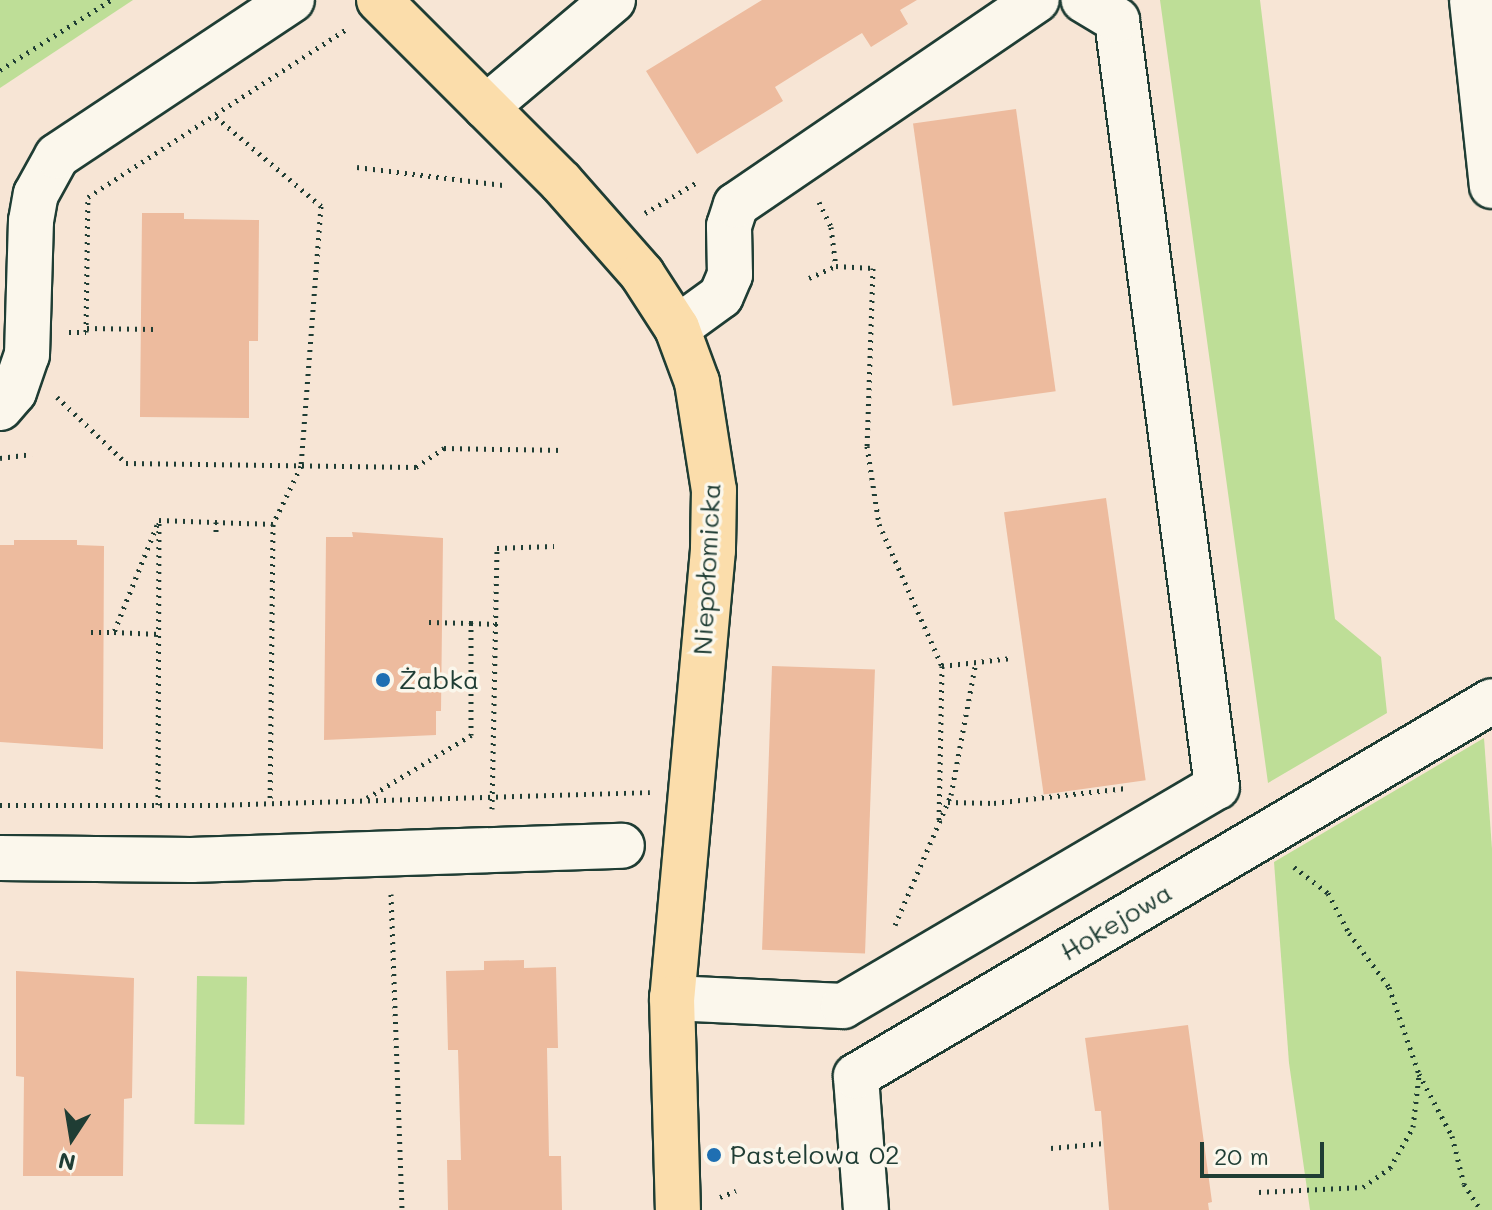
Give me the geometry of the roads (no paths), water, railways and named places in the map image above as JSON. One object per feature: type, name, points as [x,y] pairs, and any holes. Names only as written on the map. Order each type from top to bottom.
[{"type":"main road","name":"Niepołomicka","points":[[369,10],[486,107],[632,262],[677,328],[697,382],[714,490],[713,550],[672,998],[678,1210]]},
{"type":"street","points":[[0,408],[14,392],[27,355],[31,221],[40,185],[57,156],[292,0]]},
{"type":"street","points":[[486,107],[613,0]]},
{"type":"street","points":[[677,328],[721,296],[730,275],[729,226],[736,205],[1037,0]]},
{"type":"street","points":[[672,998],[843,1006],[1217,787],[1117,20],[1084,0]]},
{"type":"street","points":[[1472,0],[1492,186]]},
{"type":"street","name":"Hokejowa","points":[[866,1210],[856,1076],[1492,701]]},
{"type":"street","points":[[0,858],[191,860],[622,846]]},
{"type":"place","name":"Żabka","points":[[383,680]]},
{"type":"place","name":"Pastelowa 02","points":[[714,1155]]}]
